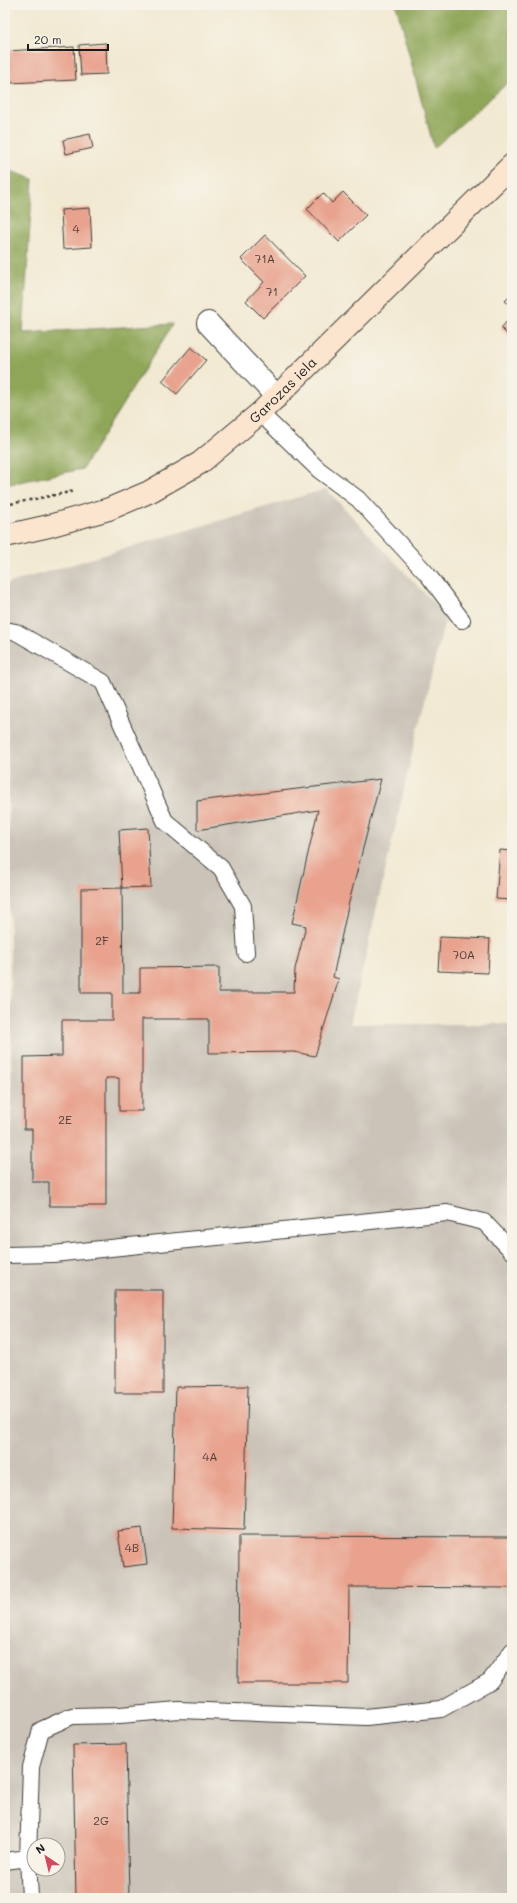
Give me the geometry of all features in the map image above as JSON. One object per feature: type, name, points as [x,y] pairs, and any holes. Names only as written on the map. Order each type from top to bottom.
[{"type":"main road","name":"Garozas iela","points":[[5,536],[49,526],[108,509],[149,492],[200,463],[277,397],[512,165]]},
{"type":"street","points":[[208,323],[277,397]]},
{"type":"lane","points":[[260,413],[319,470],[358,499],[428,575],[462,620]]},
{"type":"lane","points":[[5,630],[16,632],[103,682],[165,821],[221,868],[243,906],[246,953]]},
{"type":"lane","points":[[5,1255],[53,1254],[447,1213],[484,1222],[512,1252]]},
{"type":"lane","points":[[29,1837],[32,1767],[41,1730],[72,1716],[120,1715],[178,1710],[366,1717],[441,1709],[490,1681],[512,1651]]},
{"type":"lane","points":[[5,1861],[26,1858]]},
{"type":"lane","points":[[29,1877],[30,1898]]},
{"type":"path","points":[[5,505],[78,490]]},
{"type":"shaded area","points":[[326,489],[446,616],[418,728],[350,1024],[512,1024],[512,1898],[5,1898],[5,1233],[12,1121],[6,584]]},
{"type":"green space","points":[[396,5],[512,5],[512,79],[434,148]]},
{"type":"green space","points":[[5,169],[33,179],[23,333],[173,324],[82,469],[5,485]]},
{"type":"building","points":[[106,43],[107,74],[81,75],[79,45]]},
{"type":"building","points":[[74,47],[76,80],[9,83],[7,51]]},
{"type":"building","points":[[90,134],[93,148],[66,154],[63,140]]},
{"type":"building","points":[[343,192],[366,215],[339,242],[307,209],[323,193],[332,203]]},
{"type":"building","points":[[90,208],[92,247],[63,249],[61,210]]},
{"type":"building","points":[[265,235],[305,276],[263,318],[246,301],[264,282],[241,259]]},
{"type":"building","points":[[512,294],[512,307],[505,301]]},
{"type":"building","points":[[512,316],[512,339],[501,328]]},
{"type":"building","points":[[191,347],[206,360],[177,394],[162,381]]},
{"type":"building","points":[[381,779],[348,906],[333,977],[339,979],[315,1056],[294,1052],[209,1053],[209,1019],[142,1019],[142,1111],[119,1111],[119,1078],[106,1078],[106,1206],[49,1206],[49,1182],[32,1182],[32,1129],[24,1129],[24,1057],[62,1056],[62,1020],[112,1020],[112,993],[81,993],[81,889],[122,888],[123,993],[140,993],[140,968],[219,967],[219,992],[294,992],[295,969],[306,926],[292,923],[318,810],[197,830],[197,801]]},
{"type":"building","points":[[148,828],[151,887],[122,888],[119,830]]},
{"type":"building","points":[[500,850],[512,851],[512,900],[496,899]]},
{"type":"building","points":[[440,937],[490,939],[488,973],[438,971]]},
{"type":"building","points":[[115,1290],[163,1290],[163,1393],[115,1393]]},
{"type":"building","points":[[248,1386],[244,1530],[172,1528],[176,1387]]},
{"type":"building","points":[[142,1528],[147,1564],[123,1567],[118,1531]]},
{"type":"building","points":[[239,1536],[512,1537],[512,1588],[349,1587],[348,1683],[238,1683]]},
{"type":"building","points":[[126,1744],[129,1898],[76,1898],[73,1745]]}]
